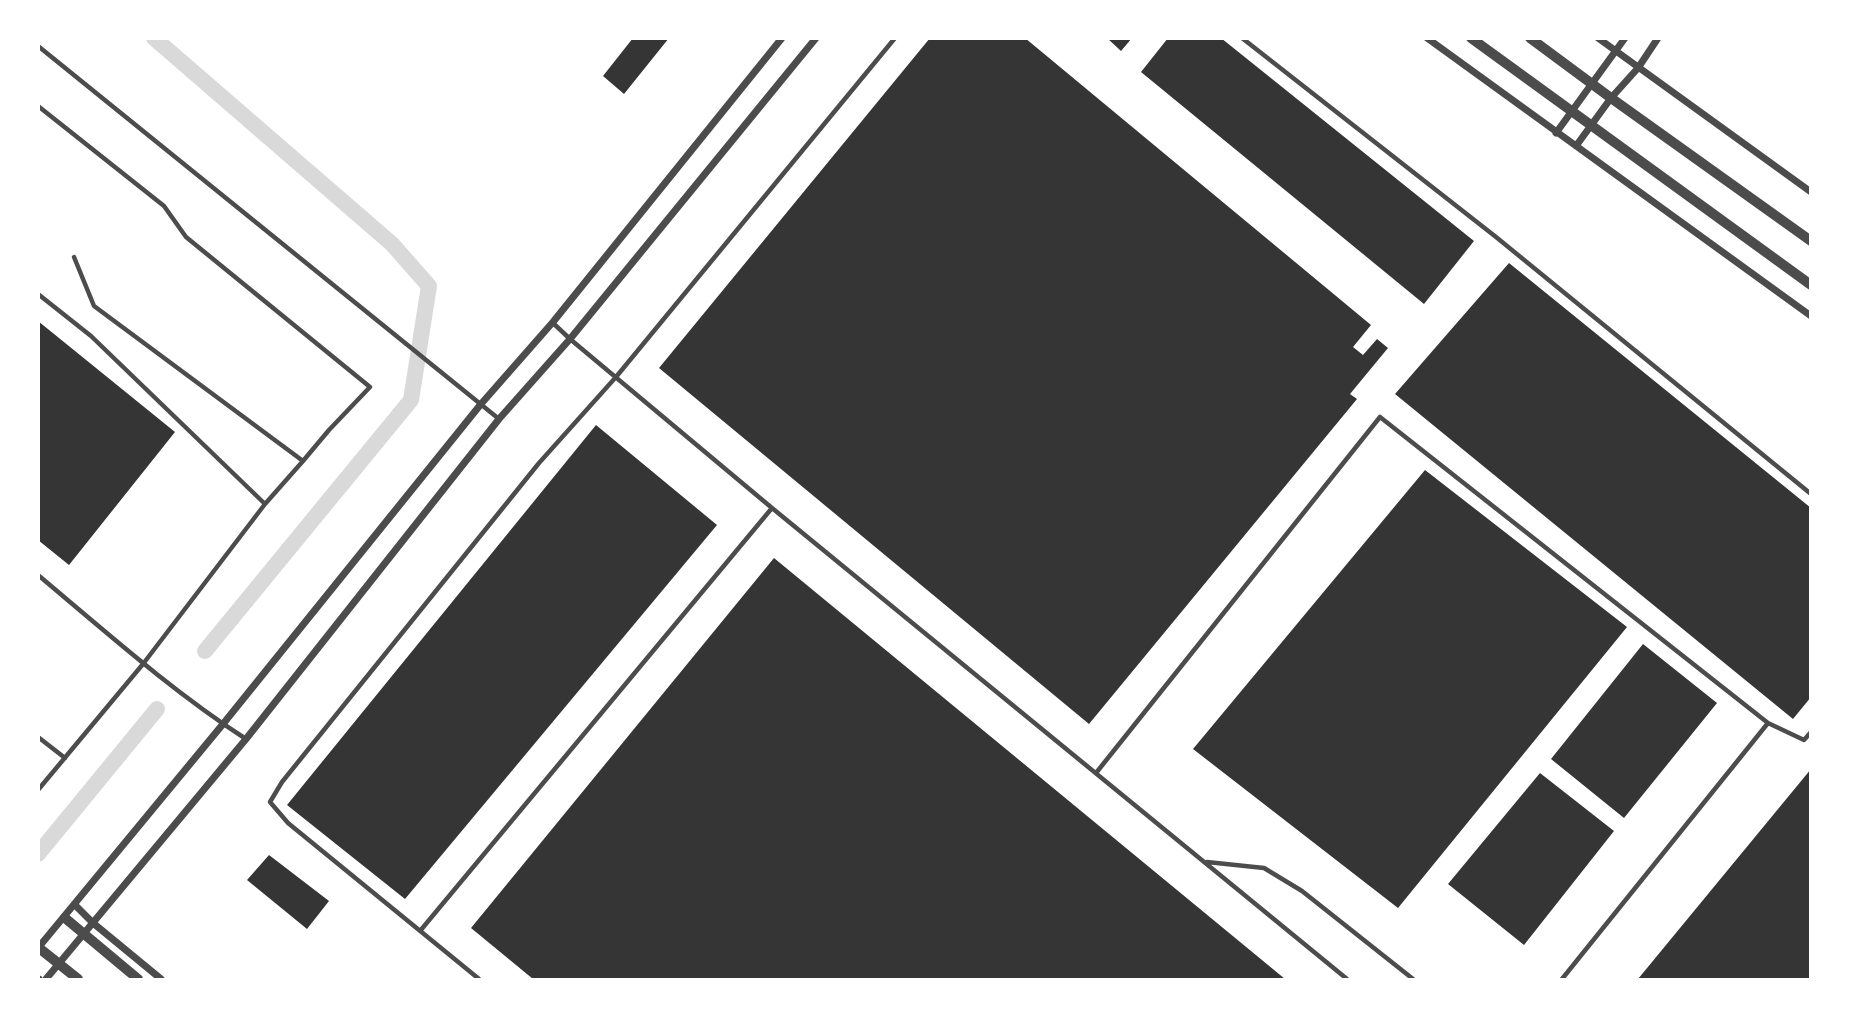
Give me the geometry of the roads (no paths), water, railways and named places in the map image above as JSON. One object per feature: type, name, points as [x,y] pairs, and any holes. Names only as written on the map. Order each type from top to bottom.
[{"type":"street","points":[[78,979],[39,948],[782,38]]},
{"type":"street","points":[[46,979],[246,739],[499,419],[569,339],[816,38]]},
{"type":"street","points":[[1427,38],[1811,316]]},
{"type":"street","points":[[1471,38],[1811,285]]},
{"type":"street","points":[[1530,38],[1811,241]]},
{"type":"street","points":[[1598,38],[1811,192]]},
{"type":"street","points":[[1556,132],[1625,38]]},
{"type":"street","points":[[1576,146],[1611,98],[1638,68],[1658,38]]},
{"type":"street","points":[[75,905],[161,979]]},
{"type":"street","points":[[65,918],[138,979]]},
{"type":"lane","points":[[479,979],[288,823],[270,802],[282,782],[531,473],[616,377],[895,38]]},
{"type":"lane","points":[[1242,38],[1496,237],[1811,494]]},
{"type":"lane","points":[[38,46],[499,419]]},
{"type":"lane","points":[[38,106],[164,206],[186,237],[370,387],[265,504],[143,664],[38,790]]},
{"type":"lane","points":[[74,257],[94,306],[303,461]]},
{"type":"lane","points":[[38,294],[91,336],[265,504]]},
{"type":"lane","points":[[552,322],[772,508],[1347,979]]},
{"type":"lane","points":[[1096,773],[1380,417],[1768,723],[1804,740],[1811,732]]},
{"type":"lane","points":[[420,931],[772,508]]},
{"type":"lane","points":[[38,575],[143,664],[246,739]]},
{"type":"lane","points":[[1562,979],[1768,723]]},
{"type":"lane","points":[[38,737],[65,758]]},
{"type":"lane","points":[[1204,862],[1264,868],[1301,891],[1413,979]]},
{"type":"waterway","points":[[154,38],[392,244],[429,286],[411,400],[205,651]]},
{"type":"waterway","points":[[38,854],[157,709]]}]
